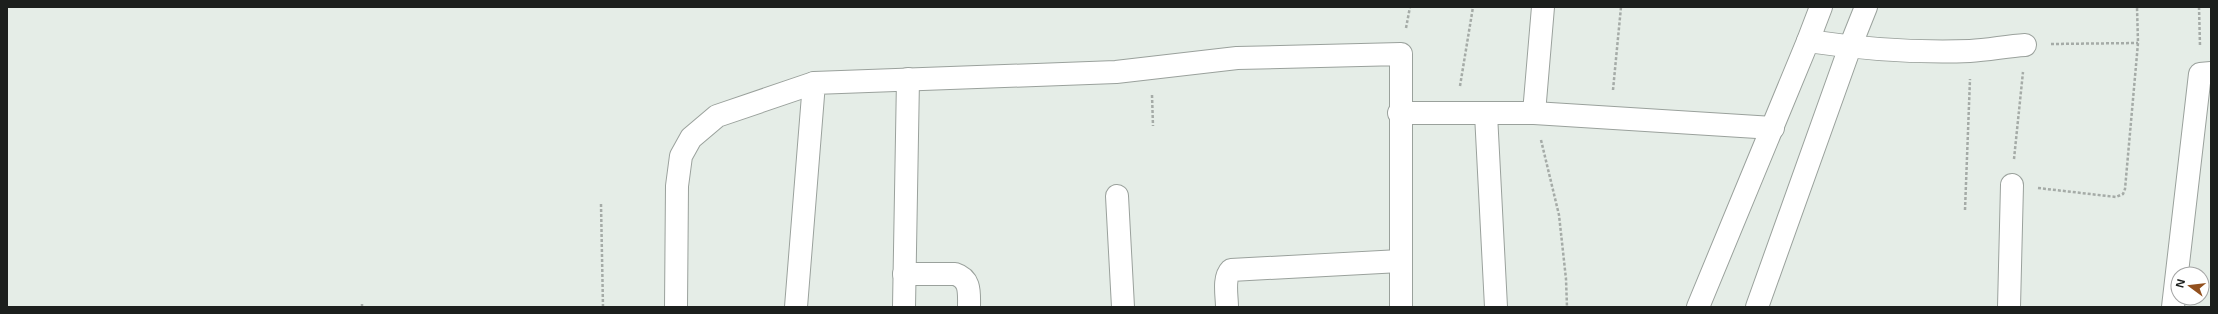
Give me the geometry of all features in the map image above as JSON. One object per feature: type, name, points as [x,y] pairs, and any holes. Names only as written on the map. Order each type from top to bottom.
[{"type":"street","points":[[1534,113],[1543,7]]},
{"type":"street","points":[[1698,307],[1773,128],[1821,7]]},
{"type":"street","points":[[1757,307],[1850,47],[1866,7]]},
{"type":"street","points":[[1808,41],[1850,47],[1914,51],[1971,51],[2025,45]]},
{"type":"street","points":[[676,307],[677,186],[681,156],[691,138],[717,116],[814,84],[908,79],[1116,72],[1237,58],[1401,54],[1399,113],[1401,307]]},
{"type":"street","points":[[2173,307],[2206,73]]},
{"type":"street","points":[[904,307],[908,79]]},
{"type":"street","points":[[796,307],[814,84]]},
{"type":"street","points":[[1399,113],[1534,113],[1611,116],[1773,128]]},
{"type":"street","points":[[1486,114],[1496,307]]},
{"type":"street","points":[[2009,307],[2012,185]]},
{"type":"street","points":[[1117,196],[1123,307]]},
{"type":"street","points":[[1227,307],[1227,279],[1228,273],[1231,270],[1400,261]]},
{"type":"street","points":[[904,274],[955,274],[962,276],[969,287],[969,307]]},
{"type":"path","points":[[1456,114],[1473,7]]},
{"type":"path","points":[[1611,116],[1621,7]]},
{"type":"path","points":[[2137,7],[2138,43],[2125,189],[2123,194],[2116,198],[2012,185],[2025,45],[2138,43]]},
{"type":"path","points":[[2199,7],[2206,73]]},
{"type":"path","points":[[1965,210],[1971,51]]},
{"type":"path","points":[[1534,113],[1560,214],[1567,307]]},
{"type":"path","points":[[601,204],[603,307]]}]
